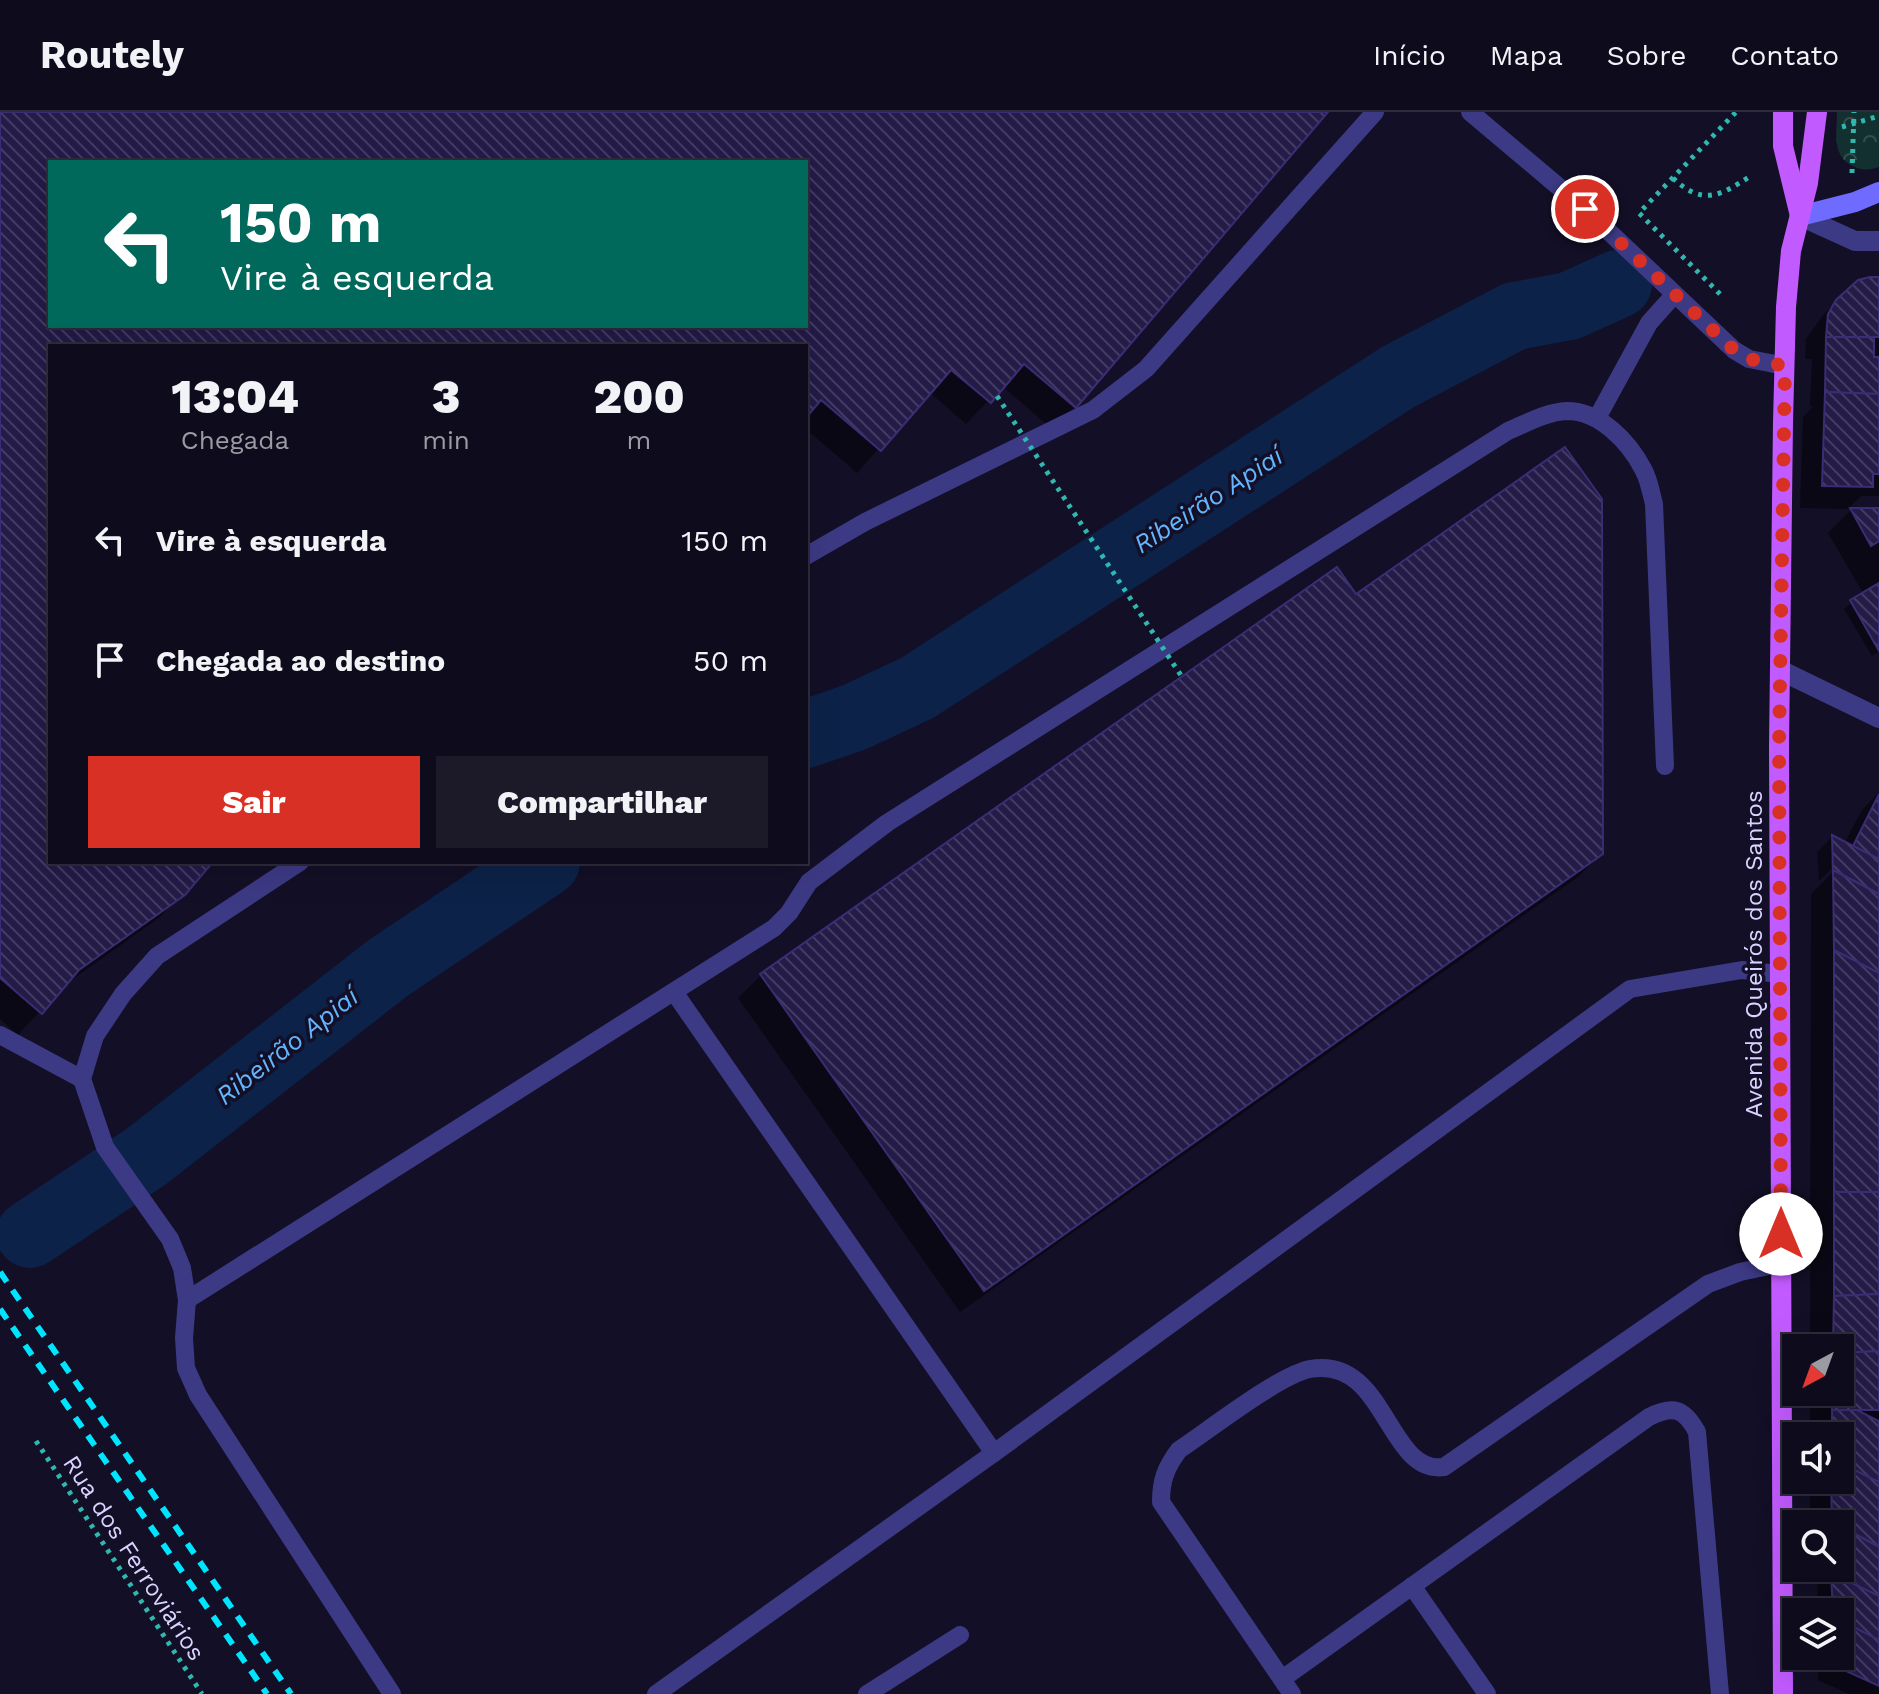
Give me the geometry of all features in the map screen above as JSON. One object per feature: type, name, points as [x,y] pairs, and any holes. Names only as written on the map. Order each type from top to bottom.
[{"type":"main road","name":"Avenida Queirós dos Santos","points":[[1783,112],[1783,146],[1800,216]]},
{"type":"main road","name":"Avenida Queirós dos Santos","points":[[1783,1694],[1780,670],[1785,366],[1791,251],[1808,183],[1817,112]]},
{"type":"main road","points":[[1800,216],[1855,202],[1879,192]]},
{"type":"street","points":[[1800,216],[1855,241],[1879,241]]},
{"type":"street","points":[[1780,670],[1879,718]]},
{"type":"lane","points":[[808,555],[865,522],[1093,410],[1146,369],[1375,112]]},
{"type":"lane","points":[[1470,112],[1585,209],[1741,355],[1785,366]]},
{"type":"lane","points":[[1597,418],[1649,323],[1674,295]]},
{"type":"lane","points":[[187,1300],[774,928],[789,913],[809,882],[887,823],[1508,431],[1547,414],[1569,411],[1597,418],[1626,444],[1644,470],[1654,504],[1665,766]]},
{"type":"lane","points":[[297,864],[157,956],[123,994],[95,1036],[82,1079],[105,1147],[170,1239],[182,1268],[187,1300],[184,1338],[186,1368],[198,1395],[392,1694]]},
{"type":"lane","points":[[656,1694],[994,1453],[1630,989],[1742,970],[1780,974]]},
{"type":"lane","points":[[674,992],[994,1453]]},
{"type":"lane","points":[[0,1035],[82,1079]]},
{"type":"lane","points":[[1720,1694],[1697,1432],[1682,1412],[1665,1409],[1649,1417],[1412,1586],[1287,1687],[1161,1502],[1161,1482],[1167,1466],[1179,1450],[1288,1377],[1311,1369],[1330,1369],[1350,1376],[1367,1389],[1413,1458],[1423,1465],[1444,1467],[1708,1284],[1740,1272],[1782,1263]]},
{"type":"lane","points":[[1412,1586],[1487,1694]]},
{"type":"lane","points":[[867,1694],[960,1635]]},
{"type":"path","points":[[1727,301],[1639,213],[1736,112]]},
{"type":"path","points":[[1854,112],[1851,165],[1855,202]]},
{"type":"path","points":[[1673,178],[1685,189],[1701,196],[1710,196],[1725,193],[1749,177]]},
{"type":"path","points":[[997,396],[1182,677]]},
{"type":"path","name":"Rua dos Ferroviários","points":[[36,1441],[202,1694]]},
{"type":"green space","points":[[1837,112],[1879,112],[1879,167],[1860,169],[1841,156],[1837,143]]},
{"type":"building","points":[[0,112],[1328,112],[1076,408],[1024,364],[991,403],[951,370],[881,451],[821,400],[808,416],[808,344],[48,344],[48,864],[211,864],[185,895],[79,970],[42,1014],[0,978]]},
{"type":"building","points":[[1879,277],[1879,337],[1826,337],[1828,314],[1836,300],[1858,280]]},
{"type":"building","points":[[1826,337],[1874,337],[1874,357],[1879,357],[1879,394],[1825,392]]},
{"type":"building","points":[[1825,392],[1879,394],[1879,474],[1873,474],[1873,487],[1822,486]]},
{"type":"building","points":[[1565,447],[1602,499],[1603,854],[984,1291],[760,974],[1337,567],[1356,594]]},
{"type":"building","points":[[1850,508],[1879,508],[1879,541],[1871,546]]},
{"type":"building","points":[[1879,583],[1879,651],[1850,600]]},
{"type":"building","points":[[1879,794],[1879,859],[1853,846]]},
{"type":"building","points":[[1832,835],[1879,859],[1879,894],[1833,870]]},
{"type":"building","points":[[1833,870],[1879,894],[1879,973],[1834,950]]},
{"type":"building","points":[[1834,950],[1879,973],[1879,1192],[1834,1192]]},
{"type":"building","points":[[1834,1192],[1879,1192],[1879,1294],[1834,1296]]},
{"type":"building","points":[[1879,1294],[1879,1351],[1854,1352],[1854,1334],[1833,1334],[1834,1296]]},
{"type":"building","points":[[1879,1351],[1879,1410],[1832,1410],[1832,1406],[1854,1406],[1854,1352]]},
{"type":"building","points":[[1832,1410],[1857,1410],[1879,1421],[1879,1482],[1854,1470],[1854,1422],[1832,1422]]},
{"type":"building","points":[[1854,1470],[1879,1482],[1879,1547],[1854,1534],[1854,1510],[1832,1510],[1831,1494],[1854,1494]]},
{"type":"building","points":[[1854,1534],[1879,1547],[1879,1596],[1850,1582],[1854,1582]]},
{"type":"building","points":[[1831,1582],[1850,1582],[1879,1596],[1879,1640],[1854,1627],[1854,1598],[1832,1598]]},
{"type":"building","points":[[1854,1627],[1879,1640],[1879,1686],[1844,1670],[1854,1670]]},
{"type":"waterway","name":"Ribeirão Apiaí","points":[[808,733],[855,717],[917,688],[1398,377],[1515,316],[1569,306],[1618,284]]},
{"type":"waterway","name":"Ribeirão Apiaí","points":[[30,1234],[147,1156],[388,968],[543,864]]},
{"type":"railway","points":[[0,1272],[291,1694]]},
{"type":"railway","points":[[0,1309],[267,1694]]},
{"type":"route","points":[[1585,209],[1734,350],[1749,359],[1785,366],[1779,747],[1781,1234]]}]
